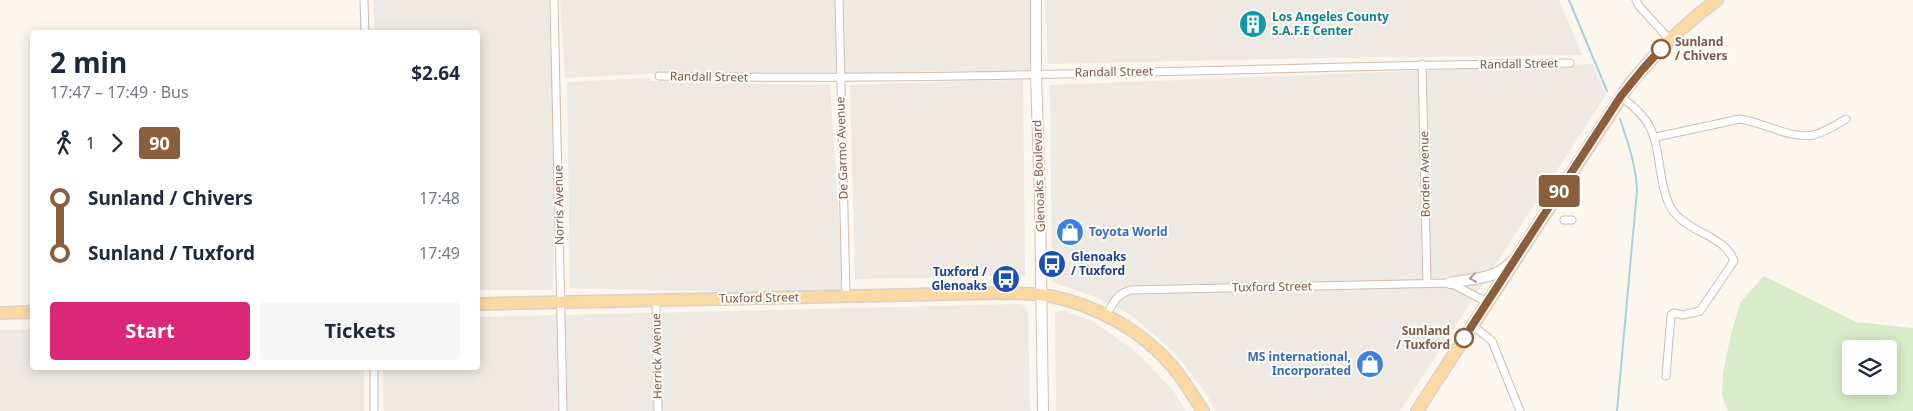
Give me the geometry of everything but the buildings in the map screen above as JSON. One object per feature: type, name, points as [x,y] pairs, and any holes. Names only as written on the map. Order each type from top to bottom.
[{"type":"main road","name":"Glenoaks Boulevard","points":[[1036,0],[1043,411]]},
{"type":"main road","points":[[1422,409],[1472,325],[1621,96],[1670,40],[1717,0]]},
{"type":"main road","name":"Tuxford Street","points":[[1450,283],[1493,276],[1504,270],[1522,250]]},
{"type":"main road","name":"Tuxford Street","points":[[480,304],[1021,293],[1052,296],[1084,306],[1106,316],[1138,335],[1160,353],[1180,376],[1203,411]]},
{"type":"main road","points":[[0,313],[30,312]]},
{"type":"street","points":[[364,0],[364,30]]},
{"type":"street","name":"Norris Avenue","points":[[554,0],[563,411]]},
{"type":"street","name":"De Garmo Avenue","points":[[839,0],[846,296]]},
{"type":"street","points":[[1636,0],[1638,6],[1670,40]]},
{"type":"street","name":"Randall Street","points":[[659,76],[840,78],[1422,64],[1570,63]]},
{"type":"street","name":"Borden Avenue","points":[[1422,64],[1427,283]]},
{"type":"street","points":[[1621,96],[1636,107],[1649,123],[1656,137],[1664,189],[1670,207],[1682,222],[1724,246],[1734,261],[1700,311],[1683,315],[1674,313],[1671,315],[1666,376]]},
{"type":"street","points":[[1656,137],[1740,119],[1797,135],[1812,135],[1833,127],[1846,119]]},
{"type":"street","name":"Tuxford Street","points":[[1106,316],[1116,299],[1124,292],[1131,290],[1450,283],[1487,302]]},
{"type":"street","name":"Herrick Avenue","points":[[656,300],[658,411]]},
{"type":"street","points":[[1472,325],[1492,340],[1520,411]]},
{"type":"street","points":[[374,370],[374,411]]},
{"type":"shaded area","points":[[373,0],[554,0],[556,85],[553,290],[480,290],[480,30],[375,30]]},
{"type":"shaded area","points":[[560,0],[836,0],[837,75],[648,74],[565,78]]},
{"type":"shaded area","points":[[842,0],[1031,0],[1032,71],[934,71],[845,75]]},
{"type":"shaded area","points":[[1045,0],[1559,0],[1582,55],[1048,64]]},
{"type":"shaded area","points":[[1592,64],[1606,95],[1400,411],[1216,411],[1204,390],[1174,352],[1131,315],[1095,297],[1052,282],[1050,85]]},
{"type":"shaded area","points":[[649,78],[650,81],[830,85],[844,294],[570,288],[567,82]]},
{"type":"shaded area","points":[[1023,80],[1025,276],[855,279],[850,85]]},
{"type":"shaded area","points":[[1022,304],[1028,311],[1030,411],[384,411],[383,370],[480,370],[480,317]]},
{"type":"shaded area","points":[[1062,310],[1092,321],[1134,350],[1173,390],[1186,411],[1056,411],[1055,313]]},
{"type":"shaded area","points":[[30,329],[30,370],[364,370],[364,411],[0,411],[0,330]]},
{"type":"green space","points":[[1764,276],[1856,322],[1913,328],[1913,411],[1728,411],[1722,396],[1723,374],[1730,338],[1740,303]]},
{"type":"waterway","points":[[1569,0],[1607,91]]},
{"type":"waterway","points":[[1617,411],[1637,190],[1629,145],[1620,119]]},
{"type":"bus line","name":"90","points":[[1464,338],[1621,96],[1661,49]]},
{"type":"place","name":"Los Angeles County S.A.F.E Center","points":[[1253,24]]},
{"type":"place","name":"Sunland / Chivers","points":[[1661,49]]},
{"type":"place","name":"Toyota World","points":[[1070,232]]},
{"type":"place","name":"Glenoaks / Tuxford","points":[[1052,264]]},
{"type":"place","name":"Tuxford / Glenoaks","points":[[1006,279]]},
{"type":"place","name":"Sunland / Tuxford","points":[[1464,338]]},
{"type":"place","name":"MS international, Incorporated","points":[[1370,364]]}]
